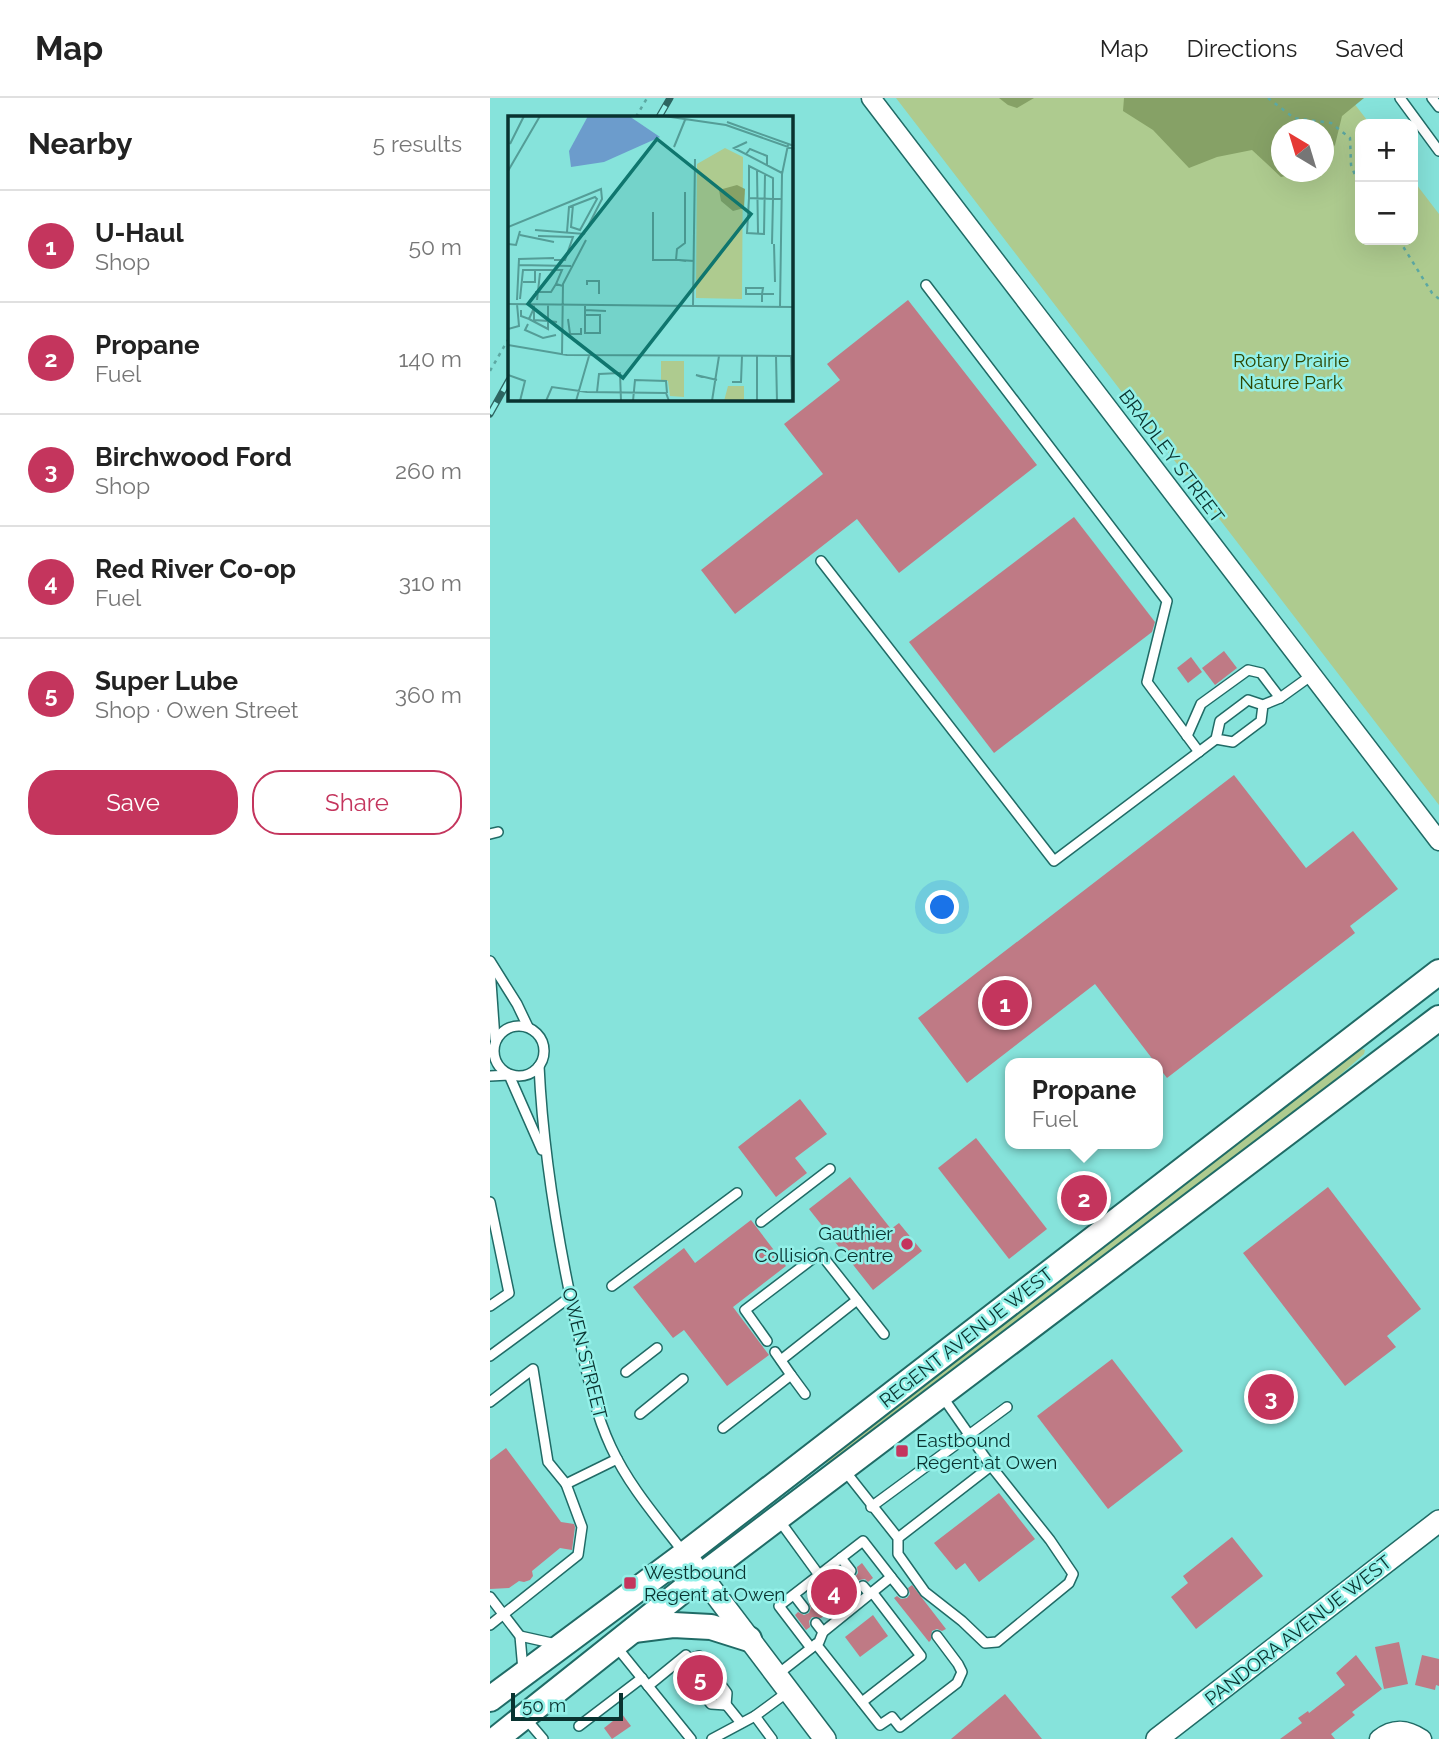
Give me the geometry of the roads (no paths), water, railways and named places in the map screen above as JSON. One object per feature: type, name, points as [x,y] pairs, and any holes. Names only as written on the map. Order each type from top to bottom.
[{"type":"main road","name":"REGENT AVENUE WEST","points":[[490,1699],[685,1554],[1439,972]]},
{"type":"main road","name":"REGENT AVENUE WEST","points":[[496,1739],[701,1576],[1439,1018]]},
{"type":"main road","points":[[624,1638],[673,1625],[711,1627],[749,1639]]},
{"type":"street","name":"BRADLEY STREET","points":[[871,98],[1439,841]]},
{"type":"street","name":"PANDORA AVENUE WEST","points":[[1157,1739],[1439,1521]]},
{"type":"street","name":"OWEN STREET","points":[[685,1554],[825,1739]]},
{"type":"street","points":[[1379,1739],[1397,1730],[1409,1731],[1422,1739]]},
{"type":"lane","points":[[1400,98],[1439,151]]},
{"type":"lane","points":[[1432,98],[1439,107]]},
{"type":"lane","points":[[926,285],[1167,601],[1147,682],[1199,752]]},
{"type":"lane","points":[[821,561],[1054,861],[1216,739],[1220,721],[1248,701],[1263,705],[1280,698],[1312,674]]},
{"type":"lane","points":[[1187,736],[1201,704],[1248,670],[1261,673],[1280,698]]},
{"type":"lane","points":[[1216,739],[1233,742],[1261,721],[1263,705]]},
{"type":"lane","points":[[490,961],[528,1027]]},
{"type":"lane","points":[[490,968],[494,1056],[502,1070],[509,1074],[545,1158]]},
{"type":"lane","points":[[493,1040],[506,1028],[520,1025],[528,1027]]},
{"type":"lane","name":"OWEN STREET","points":[[528,1027],[540,1036],[545,1050],[540,1066],[545,1158],[593,1404],[628,1479],[685,1554]]},
{"type":"lane","points":[[490,1076],[526,1075],[540,1066]]},
{"type":"lane","points":[[761,1222],[830,1169]]},
{"type":"lane","points":[[612,1286],[737,1193]]},
{"type":"lane","points":[[490,1202],[509,1293],[490,1306]]},
{"type":"lane","points":[[767,1341],[745,1310],[820,1253],[884,1334]]},
{"type":"lane","points":[[490,1356],[570,1297]]},
{"type":"lane","points":[[805,1394],[778,1356],[857,1300]]},
{"type":"lane","points":[[626,1372],[657,1348]]},
{"type":"lane","points":[[490,1402],[533,1369],[548,1462],[566,1483],[582,1527],[578,1555],[490,1625]]},
{"type":"lane","points":[[723,1429],[791,1375]]},
{"type":"lane","points":[[640,1414],[683,1379]]},
{"type":"lane","points":[[844,1469],[871,1507],[898,1538],[898,1554],[925,1592],[962,1620],[985,1643],[997,1642],[1069,1583],[1073,1574],[941,1395]]},
{"type":"lane","points":[[871,1507],[1007,1407]]},
{"type":"lane","points":[[566,1483],[617,1460]]},
{"type":"lane","points":[[898,1538],[991,1466]]},
{"type":"lane","points":[[778,1518],[829,1588]]},
{"type":"lane","points":[[903,1592],[863,1541],[779,1606],[880,1725],[892,1717],[900,1727],[957,1683],[962,1672],[937,1636]]},
{"type":"lane","points":[[841,1558],[851,1571]]},
{"type":"lane","points":[[712,1739],[755,1716],[823,1632],[891,1577]]},
{"type":"lane","points":[[862,1702],[922,1656],[863,1586]]},
{"type":"lane","points":[[793,1595],[804,1608]]},
{"type":"lane","points":[[490,1597],[520,1636],[546,1643],[564,1644]]},
{"type":"lane","points":[[840,1604],[847,1612]]},
{"type":"lane","points":[[816,1623],[823,1632]]},
{"type":"lane","points":[[520,1636],[523,1675]]},
{"type":"lane","points":[[624,1638],[645,1682],[691,1739]]},
{"type":"lane","points":[[579,1726],[686,1655],[693,1664]]},
{"type":"lane","points":[[715,1684],[726,1705],[741,1723]]},
{"type":"lane","points":[[703,1694],[711,1704],[726,1705]]},
{"type":"lane","points":[[755,1716],[772,1739]]},
{"type":"lane","points":[[524,1717],[544,1739]]},
{"type":"railway","points":[[660,116],[670,98]]},
{"type":"railway","points":[[490,414],[508,382]]},
{"type":"place","name":"U-Haul","points":[[1005,1003]]},
{"type":"place","name":"Propane","points":[[1084,1198]]},
{"type":"place","name":"Gauthier Collision Centre","points":[[907,1244]]},
{"type":"place","name":"Birchwood Ford","points":[[1271,1397]]},
{"type":"place","name":"Eastbound Regent at Owen","points":[[902,1451]]},
{"type":"place","name":"Westbound Regent at Owen","points":[[630,1583]]},
{"type":"place","name":"Red River Co-op","points":[[834,1592]]},
{"type":"place","name":"Super Lube","points":[[700,1678]]},
{"type":"park label","name":"Rotary Prairie Nature Park","points":[[1291,371]]}]
